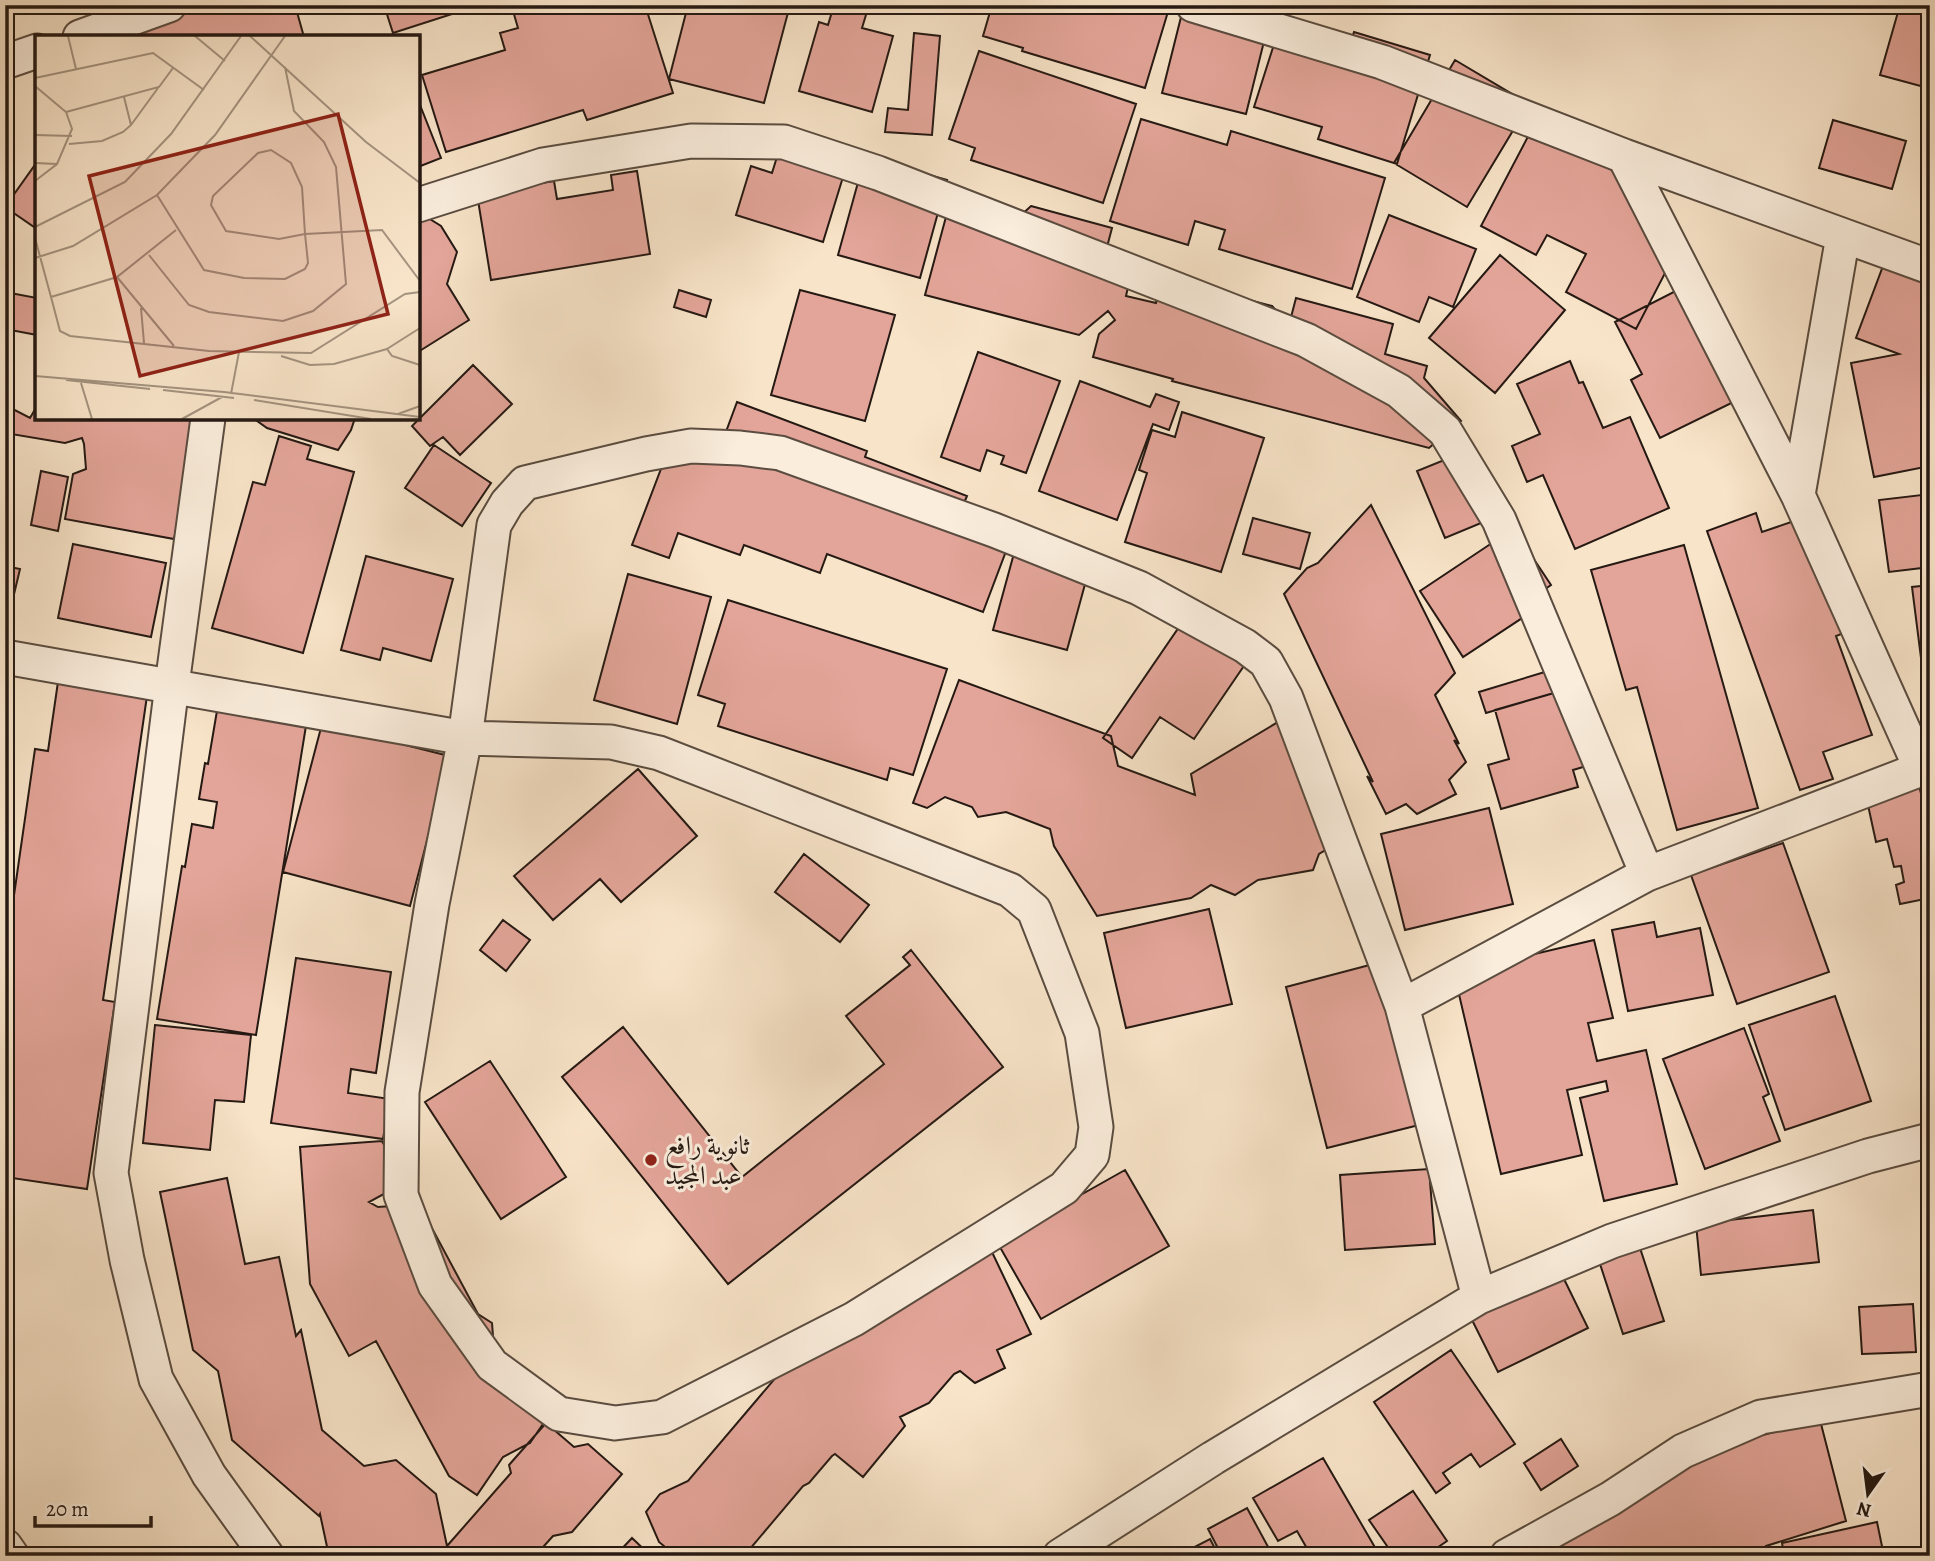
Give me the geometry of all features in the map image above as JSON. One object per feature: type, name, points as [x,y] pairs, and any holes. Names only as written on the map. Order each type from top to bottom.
[{"type":"street","points":[[86,35],[169,5]]},
{"type":"street","points":[[1193,5],[1382,62],[1624,156],[1930,267]]},
{"type":"street","points":[[5,62],[35,52]]},
{"type":"street","points":[[420,204],[543,165],[691,141],[784,142],[878,173],[1306,340],[1399,391],[1445,431],[1499,520],[1647,874]]},
{"type":"street","points":[[1402,1006],[1647,874],[1925,769],[1798,495],[1624,156]]},
{"type":"street","points":[[1798,495],[1843,236]]},
{"type":"street","points":[[208,420],[111,1173],[127,1260],[156,1379],[209,1475],[267,1556]]},
{"type":"street","points":[[5,657],[465,738],[611,742],[659,753],[1010,890],[1034,910],[1082,1033],[1096,1127],[1092,1155],[1064,1188],[854,1320],[662,1417],[615,1423],[559,1414],[492,1365],[435,1285],[401,1195],[402,1092],[432,904],[465,738],[494,525],[506,503],[525,483],[646,454],[691,446],[780,453],[994,530],[1139,588],[1245,646],[1266,662],[1286,698],[1402,1006],[1479,1297]]},
{"type":"street","points":[[1060,1556],[1213,1458],[1479,1297],[1612,1241],[1868,1156],[1930,1140]]},
{"type":"street","points":[[1507,1556],[1610,1499],[1683,1451],[1761,1417],[1930,1389]]},
{"type":"street","points":[[5,1546],[12,1556]]},
{"type":"building","points":[[199,5],[295,5],[303,35],[115,35],[114,30]]},
{"type":"building","points":[[384,5],[480,5],[393,33]]},
{"type":"building","points":[[531,5],[645,5],[673,93],[587,120],[583,110],[446,152],[422,75],[505,50],[500,33],[518,28],[513,11]]},
{"type":"building","points":[[688,5],[790,5],[764,103],[669,79]]},
{"type":"building","points":[[834,5],[869,5],[862,28],[893,36],[872,112],[799,91],[819,22],[828,25]]},
{"type":"building","points":[[992,5],[1170,5],[1145,88],[1022,51],[1023,48],[983,36]]},
{"type":"building","points":[[1184,5],[1273,5],[1246,114],[1162,93]]},
{"type":"building","points":[[1900,5],[1930,5],[1928,88],[1880,75]]},
{"type":"building","points":[[1354,32],[1430,55],[1397,164],[1318,139],[1322,127],[1254,107],[1276,38],[1345,59]]},
{"type":"building","points":[[914,33],[940,36],[932,135],[885,132],[888,108],[908,110]]},
{"type":"building","points":[[979,51],[1136,104],[1103,203],[971,160],[975,148],[949,139]]},
{"type":"building","points":[[1455,60],[1529,104],[1467,207],[1394,163]]},
{"type":"building","points":[[420,105],[441,158],[420,166]]},
{"type":"building","points":[[1141,119],[1227,145],[1231,131],[1385,178],[1352,289],[1219,249],[1225,230],[1195,221],[1188,245],[1110,221]]},
{"type":"building","points":[[1833,120],[1906,141],[1892,189],[1819,168]]},
{"type":"building","points":[[1532,129],[1657,193],[1675,254],[1636,329],[1566,292],[1586,254],[1547,235],[1536,255],[1481,226]]},
{"type":"building","points":[[781,144],[847,164],[823,242],[736,215],[751,166],[772,173]]},
{"type":"building","points":[[865,157],[947,180],[920,278],[838,255]]},
{"type":"building","points":[[35,165],[35,228],[5,207]]},
{"type":"building","points":[[637,171],[650,254],[491,280],[477,194],[554,181],[557,199],[613,190],[611,175]]},
{"type":"building","points":[[1031,206],[1112,228],[1102,266],[1131,274],[1126,296],[1156,303],[1162,277],[1272,306],[1289,325],[1296,298],[1393,324],[1385,354],[1427,366],[1424,378],[1461,421],[1429,448],[1172,381],[1173,379],[1093,357],[1099,334],[1115,320],[1108,311],[1079,335],[925,295],[947,213],[1019,217]]},
{"type":"building","points":[[1389,215],[1476,249],[1453,307],[1429,297],[1419,322],[1357,297]]},
{"type":"building","points":[[425,216],[441,226],[457,252],[447,284],[469,320],[420,351],[420,219]]},
{"type":"building","points":[[1892,242],[1930,256],[1930,466],[1874,477],[1851,363],[1899,354],[1856,338]]},
{"type":"building","points":[[1500,255],[1565,310],[1495,393],[1429,338]]},
{"type":"building","points":[[1701,278],[1758,390],[1660,438],[1631,380],[1642,374],[1615,322]]},
{"type":"building","points":[[679,290],[711,300],[706,317],[674,307]]},
{"type":"building","points":[[800,290],[895,315],[865,421],[771,395]]},
{"type":"building","points":[[5,292],[35,298],[35,335],[5,329]]},
{"type":"building","points":[[978,352],[1060,381],[1026,473],[1001,464],[1004,456],[987,450],[980,471],[941,457]]},
{"type":"building","points":[[1570,361],[1579,383],[1583,382],[1603,428],[1630,417],[1669,508],[1575,549],[1543,475],[1527,482],[1512,446],[1540,434],[1517,384]]},
{"type":"building","points":[[473,365],[512,404],[460,455],[443,437],[430,446],[412,426]]},
{"type":"building","points":[[1080,381],[1150,407],[1156,394],[1179,402],[1169,430],[1153,424],[1117,520],[1039,491]]},
{"type":"building","points":[[737,402],[867,451],[865,457],[967,496],[961,510],[1014,530],[983,612],[827,554],[820,573],[744,545],[740,555],[678,533],[669,558],[632,545],[672,440],[717,456]]},
{"type":"building","points":[[5,405],[30,418],[35,409],[35,420],[201,420],[174,539],[65,519],[73,474],[86,469],[82,438],[65,443],[5,433]]},
{"type":"building","points":[[1182,412],[1264,438],[1221,572],[1125,542],[1147,473],[1139,470],[1152,430],[1175,437]]},
{"type":"building","points":[[256,420],[354,420],[338,450],[267,428]]},
{"type":"building","points":[[279,436],[311,446],[307,459],[354,472],[303,653],[212,628],[253,482],[265,485]]},
{"type":"building","points":[[434,445],[491,483],[462,526],[405,488]]},
{"type":"building","points":[[1459,454],[1486,521],[1445,538],[1417,471]]},
{"type":"building","points":[[41,471],[68,477],[58,531],[31,525]]},
{"type":"building","points":[[1930,494],[1930,567],[1889,572],[1879,500]]},
{"type":"building","points":[[5,498],[13,500],[6,527],[5,527]]},
{"type":"building","points":[[1371,505],[1455,673],[1435,695],[1466,762],[1449,780],[1456,794],[1417,814],[1406,804],[1386,814],[1284,594],[1307,568],[1318,563]]},
{"type":"building","points":[[1502,511],[1551,585],[1541,592],[1548,601],[1463,657],[1420,591],[1495,541]]},
{"type":"building","points":[[1756,513],[1762,532],[1800,519],[1862,626],[1836,636],[1872,735],[1823,752],[1833,779],[1800,790],[1707,531]]},
{"type":"building","points":[[1253,518],[1310,533],[1300,569],[1243,554]]},
{"type":"building","points":[[73,544],[166,563],[151,637],[58,618]]},
{"type":"building","points":[[1684,545],[1758,808],[1677,830],[1637,687],[1626,690],[1591,570]]},
{"type":"building","points":[[1016,546],[1090,566],[1067,650],[993,630]]},
{"type":"building","points":[[366,556],[453,579],[431,661],[383,648],[380,660],[341,650]]},
{"type":"building","points":[[5,566],[20,569],[11,607],[5,605]]},
{"type":"building","points":[[628,574],[711,597],[677,724],[594,700]]},
{"type":"building","points":[[1930,585],[1930,665],[1922,666],[1912,587]]},
{"type":"building","points":[[728,600],[947,669],[913,775],[890,768],[887,780],[718,726],[725,704],[698,695]]},
{"type":"building","points":[[1188,614],[1250,657],[1194,739],[1160,717],[1132,758],[1103,738]]},
{"type":"building","points":[[60,668],[149,682],[103,1000],[115,1002],[87,1189],[5,1177],[5,937],[8,937],[35,749],[48,751]]},
{"type":"building","points":[[1548,671],[1554,693],[1486,713],[1479,692]]},
{"type":"building","points":[[959,680],[1111,736],[1118,766],[1195,795],[1191,774],[1283,719],[1334,845],[1319,854],[1313,870],[1258,880],[1235,895],[1211,885],[1191,898],[1097,916],[1054,846],[1050,829],[1006,812],[978,817],[972,807],[945,797],[927,808],[913,803]]},
{"type":"building","points":[[1578,686],[1600,762],[1573,770],[1578,787],[1501,809],[1488,765],[1509,759],[1495,710]]},
{"type":"building","points":[[221,687],[310,701],[256,1035],[157,1019],[182,866],[185,867],[192,824],[213,828],[217,802],[199,799]]},
{"type":"building","points":[[322,724],[449,756],[410,906],[283,872]]},
{"type":"building","points":[[638,769],[697,836],[621,902],[600,879],[553,920],[514,876]]},
{"type":"building","points":[[1919,785],[1930,832],[1930,898],[1900,904],[1896,885],[1904,882],[1901,866],[1894,867],[1887,839],[1876,842],[1866,796]]},
{"type":"building","points":[[1489,808],[1513,904],[1405,930],[1381,834]]},
{"type":"building","points":[[1783,843],[1829,972],[1737,1004],[1691,875]]},
{"type":"building","points":[[804,854],[869,905],[840,942],[775,892]]},
{"type":"building","points":[[1209,909],[1232,1004],[1126,1028],[1104,933]]},
{"type":"building","points":[[503,920],[530,940],[506,971],[480,950]]},
{"type":"building","points":[[1654,922],[1657,937],[1700,928],[1713,995],[1628,1011],[1612,930]]},
{"type":"building","points":[[1594,940],[1613,1018],[1588,1023],[1597,1061],[1646,1050],[1677,1184],[1604,1201],[1580,1098],[1608,1091],[1606,1081],[1567,1090],[1582,1155],[1501,1174],[1454,973]]},
{"type":"building","points":[[911,950],[1003,1067],[728,1284],[562,1077],[623,1027],[742,1177],[884,1064],[846,1016],[910,965],[903,957]]},
{"type":"building","points":[[296,958],[391,972],[376,1073],[351,1069],[348,1093],[390,1099],[383,1139],[271,1123]]},
{"type":"building","points":[[1381,962],[1423,1124],[1327,1148],[1286,987]]},
{"type":"building","points":[[1835,996],[1871,1101],[1785,1130],[1749,1025]]},
{"type":"building","points":[[155,1025],[251,1035],[244,1102],[215,1100],[210,1150],[143,1143]]},
{"type":"building","points":[[1744,1028],[1769,1094],[1763,1097],[1780,1141],[1705,1169],[1663,1059]]},
{"type":"building","points":[[490,1061],[566,1177],[501,1219],[425,1102]]},
{"type":"building","points":[[382,1141],[397,1169],[393,1189],[369,1202],[378,1207],[419,1204],[478,1314],[492,1323],[494,1349],[547,1418],[530,1443],[503,1457],[477,1495],[449,1476],[376,1341],[349,1356],[310,1284],[300,1147]]},
{"type":"building","points":[[1429,1169],[1435,1244],[1345,1250],[1340,1175]]},
{"type":"building","points":[[1125,1170],[1169,1246],[1041,1319],[997,1242]]},
{"type":"building","points":[[227,1178],[245,1264],[279,1257],[296,1336],[301,1330],[322,1430],[364,1466],[396,1460],[436,1494],[447,1546],[511,1473],[509,1465],[546,1423],[574,1447],[588,1444],[622,1474],[572,1532],[553,1536],[535,1556],[329,1556],[320,1514],[319,1516],[232,1440],[218,1371],[193,1350],[160,1192]]},
{"type":"building","points":[[1813,1210],[1819,1262],[1701,1275],[1696,1224]]},
{"type":"building","points":[[1640,1248],[1664,1321],[1623,1334],[1599,1261]]},
{"type":"building","points":[[991,1250],[1031,1334],[997,1350],[1005,1368],[975,1383],[960,1371],[954,1374],[929,1403],[900,1417],[905,1426],[863,1477],[835,1454],[832,1456],[744,1556],[676,1556],[659,1542],[646,1512],[660,1494],[688,1481],[794,1356]]},
{"type":"building","points":[[1562,1275],[1588,1328],[1498,1372],[1471,1318]]},
{"type":"building","points":[[1913,1304],[1916,1352],[1862,1354],[1859,1307]]},
{"type":"building","points":[[1451,1350],[1515,1444],[1480,1467],[1471,1454],[1443,1473],[1450,1483],[1436,1493],[1374,1402]]},
{"type":"building","points":[[1820,1420],[1846,1521],[1766,1546],[1768,1556],[1529,1556],[1735,1433],[1740,1441]]},
{"type":"building","points":[[1561,1439],[1578,1466],[1541,1490],[1524,1463]]},
{"type":"building","points":[[1323,1458],[1380,1556],[1302,1556],[1309,1552],[1297,1531],[1278,1541],[1253,1498]]},
{"type":"building","points":[[1413,1491],[1447,1541],[1425,1556],[1394,1556],[1369,1520]]},
{"type":"building","points":[[1247,1508],[1273,1556],[1222,1556],[1208,1529]]},
{"type":"building","points":[[1877,1522],[1884,1556],[1784,1556],[1782,1543]]},
{"type":"building","points":[[632,1538],[651,1556],[615,1556]]},
{"type":"building","points":[[1210,1539],[1219,1556],[1177,1556]]},
{"type":"place","name":"ثانوية رافع عبد المجيد","points":[[651,1160]]}]
